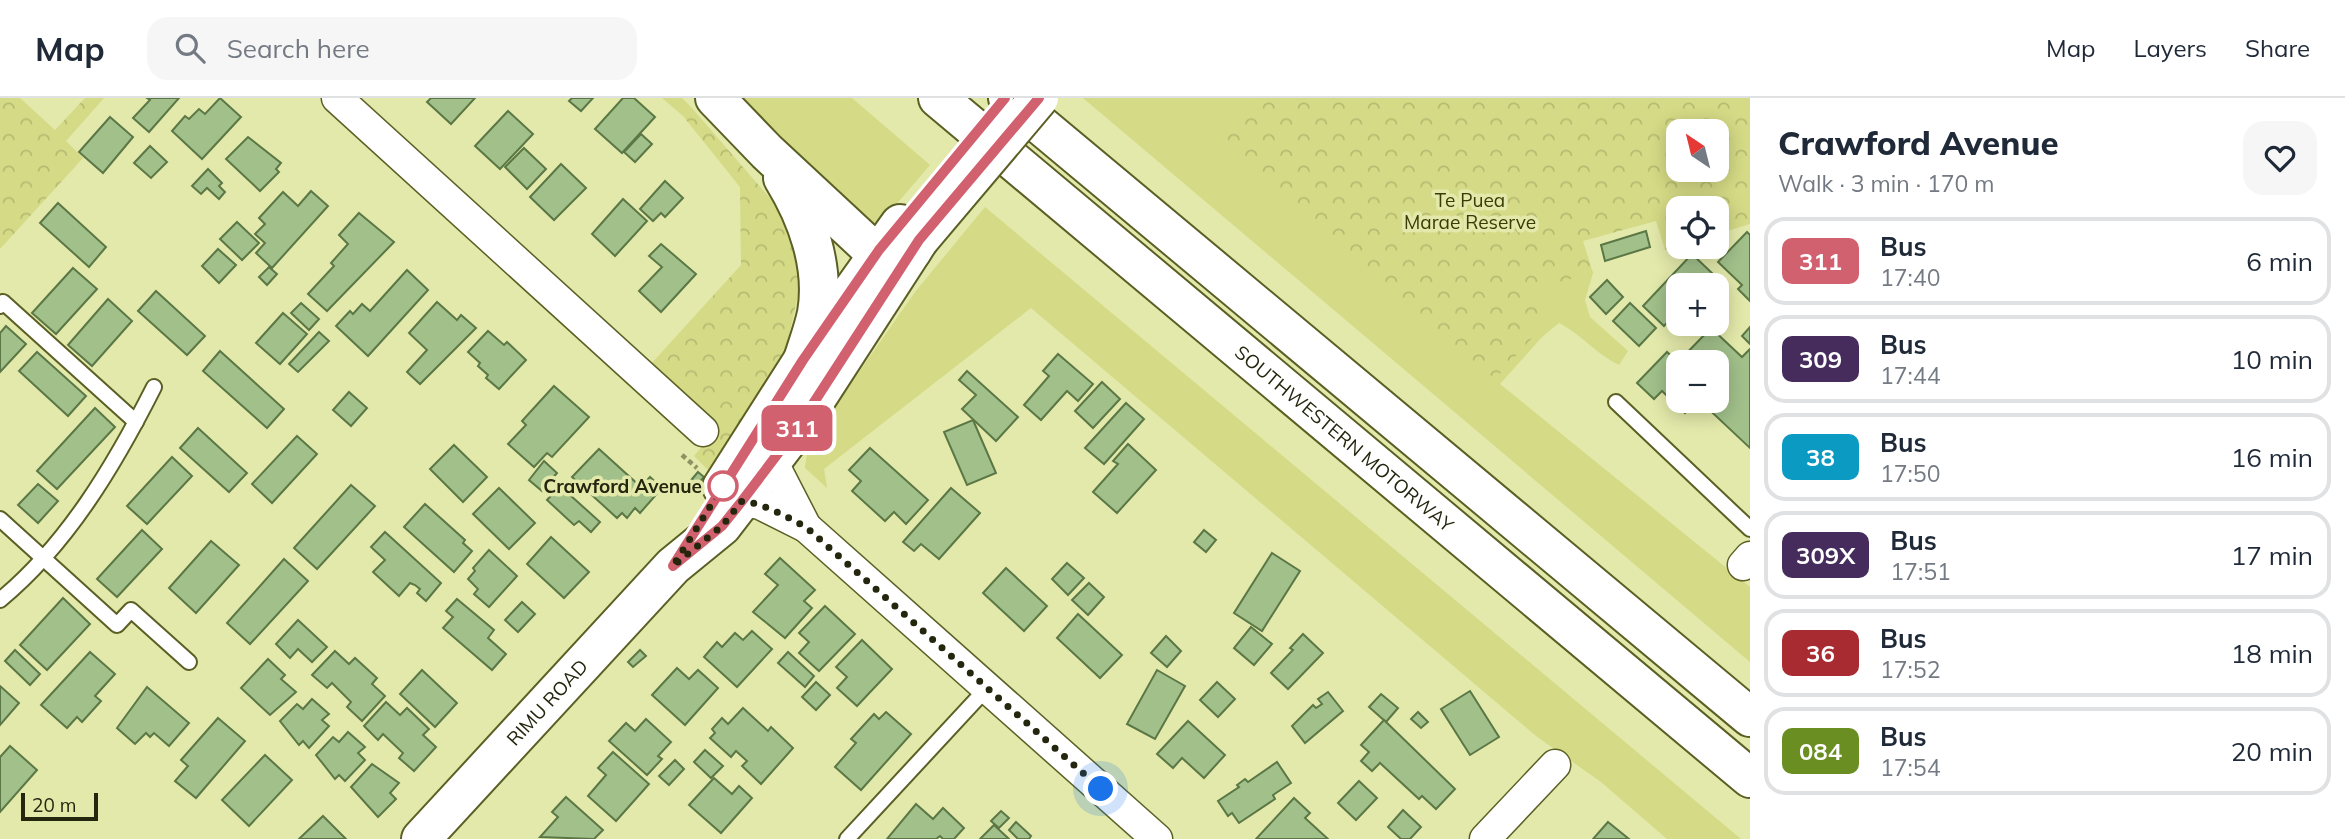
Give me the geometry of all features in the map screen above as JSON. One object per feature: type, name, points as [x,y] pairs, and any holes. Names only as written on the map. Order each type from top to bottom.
[{"type":"main road","points":[[715,98],[767,152],[866,244],[902,241]]},
{"type":"main road","name":"SOUTHWESTERN MOTORWAY","points":[[938,98],[1750,778]]},
{"type":"main road","points":[[760,456],[902,241],[1007,98],[1750,717]]},
{"type":"main road","points":[[803,360],[902,241],[1039,98]]},
{"type":"main road","points":[[760,456],[803,360],[817,313],[816,259],[800,210],[767,152]]},
{"type":"main road","name":"RIMU ROAD","points":[[421,839],[673,566],[722,526],[742,501],[760,456]]},
{"type":"main road","name":"RIMU ROAD","points":[[673,566],[700,519],[760,456]]},
{"type":"street","points":[[337,98],[703,431]]},
{"type":"street","points":[[760,456],[806,527]]},
{"type":"street","points":[[742,501],[760,504],[806,527],[1157,839]]},
{"type":"street","points":[[1485,839],[1555,765]]},
{"type":"lane","points":[[0,306],[3,302],[136,422]]},
{"type":"lane","points":[[0,600],[42,557],[94,496],[154,387]]},
{"type":"lane","points":[[1616,402],[1750,529]]},
{"type":"lane","points":[[0,519],[117,625],[131,610],[188,662]]},
{"type":"lane","points":[[847,839],[987,688]]},
{"type":"green space","points":[[0,98],[20,98],[55,130],[85,98],[104,98],[66,141],[83,158],[0,249]]},
{"type":"green space","points":[[662,98],[682,98],[691,107],[683,116]]},
{"type":"green space","points":[[743,98],[852,98],[930,165],[876,228],[867,229]]},
{"type":"green space","points":[[1083,98],[1263,98],[1221,145],[1543,250],[1666,212],[1666,215],[1656,220],[1578,241],[1593,273],[1585,300],[1590,317],[1628,351],[1619,365],[1559,323],[1542,337],[1500,384],[1750,587],[1750,662]]},
{"type":"green space","name":"Te Puea Marae Reserve","points":[[1263,98],[1750,98],[1750,224],[1729,230],[1729,196],[1666,196],[1666,250],[1656,221],[1583,241],[1593,273],[1555,283],[1541,296],[1558,309],[1495,379],[1220,145]]},
{"type":"green space","points":[[691,107],[788,219],[801,282],[783,362],[713,475],[694,456],[719,426],[650,365],[741,265],[740,187],[683,116]]},
{"type":"green space","points":[[985,207],[1741,839],[1667,839],[1601,782],[1536,736],[1031,308],[824,469],[827,488],[805,468],[808,445],[915,292]]},
{"type":"building","points":[[147,98],[179,98],[149,132],[133,118],[150,100]]},
{"type":"building","points":[[220,98],[241,117],[202,159],[172,131],[185,116],[189,119],[199,109],[205,114]]},
{"type":"building","points":[[431,98],[475,98],[451,124],[427,102]]},
{"type":"building","points":[[572,98],[593,98],[581,111],[569,101]]},
{"type":"building","points":[[623,98],[634,98],[655,117],[622,153],[595,129]]},
{"type":"building","points":[[508,111],[533,134],[500,169],[475,146]]},
{"type":"building","points":[[110,117],[133,137],[103,173],[79,152]]},
{"type":"building","points":[[641,134],[652,144],[635,162],[624,152]]},
{"type":"building","points":[[248,137],[281,163],[276,169],[279,172],[260,191],[226,159]]},
{"type":"building","points":[[150,146],[167,162],[151,178],[134,163]]},
{"type":"building","points":[[524,148],[546,169],[527,189],[505,167]]},
{"type":"building","points":[[561,164],[586,188],[554,220],[530,197]]},
{"type":"building","points":[[208,169],[222,183],[219,186],[225,192],[219,199],[207,188],[201,194],[192,186]]},
{"type":"building","points":[[665,181],[683,198],[665,217],[661,213],[653,221],[640,209]]},
{"type":"building","points":[[311,191],[328,206],[272,268],[256,253],[265,243],[255,234],[265,224],[259,218],[283,192],[298,206]]},
{"type":"building","points":[[623,199],[647,221],[615,256],[592,234]]},
{"type":"building","points":[[58,203],[106,247],[89,267],[40,223]]},
{"type":"building","points":[[359,213],[394,242],[327,311],[308,294],[334,266],[331,263],[348,244],[339,235]]},
{"type":"building","points":[[237,222],[259,243],[242,260],[220,239]]},
{"type":"building","points":[[1646,231],[1650,247],[1605,261],[1601,245]]},
{"type":"building","points":[[1747,232],[1750,235],[1750,301],[1738,289],[1742,285],[1718,262],[1721,259],[1729,259],[1729,251]]},
{"type":"building","points":[[661,244],[696,274],[661,312],[639,291],[662,267],[649,256]]},
{"type":"building","points":[[218,249],[236,265],[219,283],[202,266]]},
{"type":"building","points":[[1687,259],[1697,259],[1712,273],[1674,273]]},
{"type":"building","points":[[269,267],[277,274],[267,285],[259,277]]},
{"type":"building","points":[[73,268],[97,289],[56,334],[32,313]]},
{"type":"building","points":[[407,270],[428,290],[368,356],[336,326],[350,311],[353,314],[362,304],[370,311]]},
{"type":"building","points":[[1607,280],[1623,297],[1606,314],[1590,297]]},
{"type":"building","points":[[1666,282],[1664,326],[1643,306]]},
{"type":"building","points":[[156,291],[205,336],[187,355],[138,311]]},
{"type":"building","points":[[108,299],[132,321],[92,366],[68,345]]},
{"type":"building","points":[[437,302],[457,320],[461,315],[476,328],[420,384],[407,372],[427,350],[409,333]]},
{"type":"building","points":[[301,303],[319,319],[309,330],[291,313]]},
{"type":"building","points":[[1630,303],[1656,328],[1639,346],[1613,321]]},
{"type":"building","points":[[283,313],[307,334],[280,364],[256,343]]},
{"type":"building","points":[[6,326],[26,344],[0,372],[0,333]]},
{"type":"building","points":[[1750,327],[1750,344],[1742,336]]},
{"type":"building","points":[[488,331],[504,345],[507,342],[526,360],[499,389],[486,378],[488,375],[478,366],[480,363],[468,352]]},
{"type":"building","points":[[319,332],[329,341],[298,372],[289,364]]},
{"type":"building","points":[[1703,336],[1720,336],[1742,357],[1750,349],[1750,448],[1713,413],[1729,413],[1729,350],[1690,350]]},
{"type":"building","points":[[220,351],[284,409],[267,428],[203,371]]},
{"type":"building","points":[[37,352],[86,396],[68,416],[19,371]]},
{"type":"building","points":[[1666,353],[1666,395],[1662,391],[1654,399],[1637,383]]},
{"type":"building","points":[[1058,354],[1093,384],[1078,401],[1067,391],[1041,420],[1024,405],[1049,376],[1043,371]]},
{"type":"building","points":[[967,371],[1018,417],[996,441],[962,409],[976,395],[959,380]]},
{"type":"building","points":[[1102,382],[1120,399],[1093,428],[1075,411]]},
{"type":"building","points":[[554,386],[589,417],[552,457],[547,453],[534,467],[508,444],[526,425],[522,421]]},
{"type":"building","points":[[349,392],[367,408],[351,426],[333,410]]},
{"type":"building","points":[[1126,403],[1144,419],[1104,464],[1085,448]]},
{"type":"building","points":[[95,408],[115,427],[57,489],[37,471]]},
{"type":"building","points":[[973,420],[996,473],[967,485],[944,432]]},
{"type":"building","points":[[198,428],[247,473],[229,492],[180,448]]},
{"type":"building","points":[[297,436],[317,454],[272,503],[252,484]]},
{"type":"building","points":[[1128,444],[1156,470],[1117,513],[1093,492],[1118,464],[1113,461]]},
{"type":"building","points":[[454,445],[487,477],[463,502],[430,469]]},
{"type":"building","points":[[870,448],[928,500],[906,524],[894,512],[885,521],[852,491],[861,481],[849,470]]},
{"type":"building","points":[[599,449],[641,487],[650,477],[662,488],[640,513],[635,508],[627,518],[622,513],[617,518],[572,477]]},
{"type":"building","points":[[172,457],[192,476],[147,524],[127,506]]},
{"type":"building","points":[[544,461],[557,473],[542,491],[529,480]]},
{"type":"building","points":[[698,472],[704,477],[693,490],[687,485]]},
{"type":"building","points":[[38,484],[58,501],[38,523],[18,505]]},
{"type":"building","points":[[351,485],[375,506],[317,569],[294,548]]},
{"type":"building","points":[[560,486],[600,522],[591,532],[579,521],[574,525],[547,500]]},
{"type":"building","points":[[499,488],[535,523],[509,549],[473,514]]},
{"type":"building","points":[[951,488],[980,513],[939,559],[921,544],[914,551],[903,542]]},
{"type":"building","points":[[425,504],[465,540],[463,543],[472,551],[454,572],[404,527]]},
{"type":"building","points":[[142,530],[162,549],[117,597],[97,579]]},
{"type":"building","points":[[1204,530],[1216,540],[1206,552],[1194,542]]},
{"type":"building","points":[[385,532],[441,583],[426,601],[417,593],[420,589],[415,585],[410,583],[399,596],[373,572],[385,560],[371,547]]},
{"type":"building","points":[[551,537],[589,572],[564,598],[527,564]]},
{"type":"building","points":[[211,541],[239,565],[196,613],[169,588]]},
{"type":"building","points":[[489,550],[517,576],[489,607],[474,594],[478,589],[468,579],[475,571],[473,568]]},
{"type":"building","points":[[1272,553],[1300,571],[1262,631],[1234,613]]},
{"type":"building","points":[[780,558],[815,590],[804,601],[812,608],[785,638],[753,612],[778,585],[765,574]]},
{"type":"building","points":[[284,559],[308,581],[250,644],[227,623]]},
{"type":"building","points":[[1067,563],[1084,578],[1068,595],[1052,579]]},
{"type":"building","points":[[1006,568],[1047,606],[1024,631],[983,593]]},
{"type":"building","points":[[1089,583],[1104,597],[1088,615],[1072,600]]},
{"type":"building","points":[[63,598],[90,624],[47,670],[20,645]]},
{"type":"building","points":[[457,599],[494,630],[488,638],[506,654],[492,670],[443,628],[453,617],[446,611]]},
{"type":"building","points":[[522,602],[535,614],[518,632],[505,620]]},
{"type":"building","points":[[825,606],[855,634],[819,671],[799,653],[809,642],[799,633]]},
{"type":"building","points":[[1078,614],[1122,655],[1100,678],[1057,638]]},
{"type":"building","points":[[298,620],[327,647],[312,662],[298,649],[290,658],[276,644]]},
{"type":"building","points":[[1251,627],[1272,644],[1254,665],[1234,648]]},
{"type":"building","points":[[752,631],[772,649],[737,687],[704,657],[717,642],[722,647],[735,633],[743,640]]},
{"type":"building","points":[[1303,634],[1323,653],[1288,689],[1271,673],[1293,650],[1290,648]]},
{"type":"building","points":[[1166,636],[1181,651],[1167,667],[1151,653]]},
{"type":"building","points":[[862,640],[892,669],[857,706],[837,688],[847,677],[836,667]]},
{"type":"building","points":[[15,650],[40,674],[30,685],[5,661]]},
{"type":"building","points":[[640,650],[646,656],[633,667],[628,662]]},
{"type":"building","points":[[335,651],[349,664],[355,658],[377,678],[372,684],[385,696],[362,721],[347,707],[351,702],[332,683],[327,688],[312,675]]},
{"type":"building","points":[[90,652],[115,674],[95,696],[101,701],[82,722],[77,717],[67,728],[41,705]]},
{"type":"building","points":[[788,652],[814,676],[805,687],[778,663]]},
{"type":"building","points":[[268,659],[285,675],[281,679],[296,692],[270,715],[241,688]]},
{"type":"building","points":[[677,668],[689,679],[698,670],[718,688],[685,725],[652,695]]},
{"type":"building","points":[[422,670],[457,703],[435,727],[400,694]]},
{"type":"building","points":[[1157,670],[1185,686],[1155,739],[1127,724]]},
{"type":"building","points":[[816,682],[830,695],[816,710],[802,697]]},
{"type":"building","points":[[1217,682],[1235,699],[1218,717],[1200,700]]},
{"type":"building","points":[[0,686],[19,703],[0,725]]},
{"type":"building","points":[[147,687],[189,723],[169,746],[154,733],[150,737],[146,733],[135,744],[117,728]]},
{"type":"building","points":[[1470,691],[1499,737],[1470,755],[1441,709]]},
{"type":"building","points":[[1328,692],[1343,711],[1305,743],[1292,726],[1313,705],[1316,708],[1322,704],[1318,699]]},
{"type":"building","points":[[1381,694],[1398,708],[1386,722],[1369,707]]},
{"type":"building","points":[[312,699],[329,714],[322,720],[329,726],[309,748],[303,741],[299,745],[280,721],[297,704],[303,709]]},
{"type":"building","points":[[386,702],[400,715],[407,708],[429,729],[423,735],[436,747],[414,771],[399,758],[403,753],[383,734],[378,740],[364,726]]},
{"type":"building","points":[[743,708],[768,731],[771,727],[793,748],[761,784],[742,766],[747,761],[736,751],[731,757],[710,738],[715,733],[712,729],[722,718],[728,724]]},
{"type":"building","points":[[886,712],[911,734],[861,790],[835,767],[856,743],[851,739],[874,714],[879,719]]},
{"type":"building","points":[[1418,712],[1428,722],[1421,728],[1411,719]]},
{"type":"building","points":[[218,718],[245,741],[196,798],[175,781],[188,766],[181,760]]},
{"type":"building","points":[[646,719],[671,742],[658,756],[662,759],[647,775],[609,741],[626,723],[635,731]]},
{"type":"building","points":[[1384,720],[1455,789],[1436,809],[1422,796],[1419,799],[1380,763],[1372,771],[1361,761],[1369,752],[1361,745]]},
{"type":"building","points":[[1188,721],[1225,755],[1204,778],[1182,758],[1173,768],[1157,754]]},
{"type":"building","points":[[348,732],[365,747],[358,753],[365,760],[345,781],[339,775],[335,779],[316,755],[333,737],[339,742]]},
{"type":"building","points":[[10,746],[37,770],[0,812],[0,757]]},
{"type":"building","points":[[705,750],[723,766],[711,778],[694,762]]},
{"type":"building","points":[[613,752],[649,784],[616,821],[588,796],[606,775],[598,768]]},
{"type":"building","points":[[265,755],[292,780],[249,826],[222,800]]},
{"type":"building","points":[[675,760],[684,769],[669,785],[659,776]]},
{"type":"building","points":[[1277,762],[1291,783],[1273,795],[1275,799],[1239,823],[1232,813],[1228,816],[1218,801],[1239,787],[1237,785],[1245,779],[1248,782]]},
{"type":"building","points":[[372,764],[399,783],[390,793],[396,799],[378,817],[351,787]]},
{"type":"building","points":[[714,778],[732,794],[739,786],[752,798],[721,833],[689,805]]},
{"type":"building","points":[[1359,781],[1377,798],[1356,820],[1338,803]]},
{"type":"building","points":[[566,797],[603,830],[594,839],[540,837],[558,817],[552,812]]},
{"type":"building","points":[[1294,798],[1310,813],[1305,818],[1328,839],[1256,839]]},
{"type":"building","points":[[916,804],[933,819],[943,808],[964,828],[954,839],[943,839],[940,836],[936,839],[887,839]]},
{"type":"building","points":[[1403,810],[1421,827],[1410,839],[1401,839],[1388,827]]},
{"type":"building","points":[[1001,811],[1009,818],[999,828],[991,821]]},
{"type":"building","points":[[323,816],[346,839],[299,839]]},
{"type":"building","points":[[1016,822],[1031,836],[1029,839],[1018,839],[1009,830]]},
{"type":"building","points":[[1608,822],[1629,839],[1593,839]]},
{"type":"building","points":[[994,825],[1009,839],[980,839]]},
{"type":"bus line","name":"311","points":[[1005,98],[879,250],[803,360],[748,450],[700,519],[673,566],[722,526],[742,501],[798,427],[919,240],[1039,98]]},
{"type":"place","name":"Crawford Avenue","points":[[723,486]]},
{"type":"route","points":[[723,486],[673,566],[722,526],[742,501],[760,504],[788,517],[806,527],[1101,789]]}]
